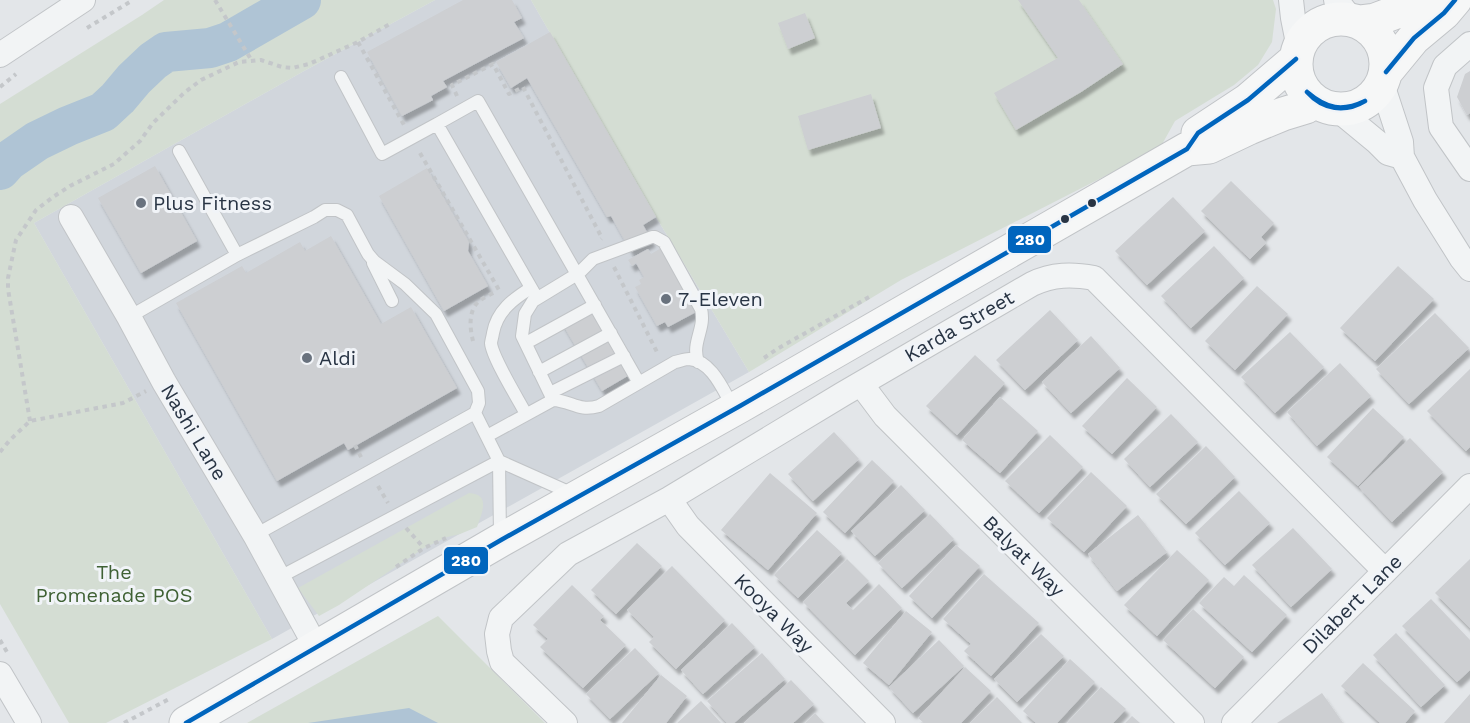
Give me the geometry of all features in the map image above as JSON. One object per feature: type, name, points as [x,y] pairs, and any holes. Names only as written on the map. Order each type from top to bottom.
[{"type":"main road","points":[[1187,150],[1198,133],[1248,100],[1297,54],[1305,36],[1314,27],[1349,14],[1375,20],[1428,0]]},
{"type":"main road","points":[[186,723],[501,540],[1187,150],[1209,147],[1254,126],[1306,107],[1326,105],[1350,108],[1363,103],[1374,95],[1414,38],[1444,13],[1455,0]]},
{"type":"main road","points":[[1349,14],[1372,30],[1381,42],[1386,57],[1384,78]]},
{"type":"main road","points":[[1297,54],[1300,83],[1306,93],[1326,105]]},
{"type":"street","points":[[0,55],[83,0]]},
{"type":"street","points":[[1291,0],[1297,54]]},
{"type":"street","points":[[1470,44],[1445,66],[1436,88],[1441,127],[1470,169]]},
{"type":"street","points":[[1384,78],[1401,142],[1402,157],[1425,200],[1470,269]]},
{"type":"street","points":[[1326,105],[1377,142],[1388,153],[1402,157]]},
{"type":"street","name":"Nashi Lane","points":[[71,217],[164,382],[255,534],[316,648]]},
{"type":"street","name":"Karda Street","points":[[565,723],[502,662],[497,634],[501,618],[568,554],[669,499],[843,394],[1041,279],[1054,276],[1071,274],[1094,278],[1385,571]]},
{"type":"street","name":"Balyat Way","points":[[861,384],[885,416],[1192,723]]},
{"type":"street","name":"Dilabert Lane","points":[[1234,723],[1470,486]]},
{"type":"street","name":"Kooya Way","points":[[669,499],[688,526],[883,723]]},
{"type":"street","points":[[0,674],[29,723]]},
{"type":"lane","points":[[341,77],[382,154],[478,101],[639,383]]},
{"type":"lane","points":[[437,124],[534,293],[533,301],[525,315],[522,336],[551,397],[581,408],[599,406],[675,362],[688,359],[708,368],[735,408]]},
{"type":"lane","points":[[179,151],[237,255]]},
{"type":"lane","points":[[129,317],[237,255],[325,210],[337,210],[347,214],[392,301]]},
{"type":"lane","points":[[526,414],[495,357],[491,342],[495,325],[503,310],[514,298],[558,287],[593,260],[652,237],[664,242],[701,309],[703,320],[696,355],[698,362]]},
{"type":"lane","points":[[255,534],[475,413],[479,403],[478,391],[436,315],[405,284],[368,254]]},
{"type":"lane","points":[[526,343],[595,305]]},
{"type":"lane","points":[[539,372],[611,333]]},
{"type":"lane","points":[[487,436],[624,356]]},
{"type":"lane","points":[[475,413],[499,460],[501,540]]},
{"type":"lane","points":[[499,460],[578,497]]},
{"type":"lane","points":[[279,578],[499,460]]},
{"type":"path","points":[[215,0],[252,61]]},
{"type":"path","points":[[30,421],[8,278],[16,240],[36,210],[70,186],[114,164],[140,141],[153,123],[184,93],[201,80],[239,62],[261,60],[292,68],[309,64],[358,42],[390,24]]},
{"type":"path","points":[[358,42],[499,290]]},
{"type":"path","points":[[608,254],[664,368]]},
{"type":"path","points":[[0,452],[30,421],[123,403],[164,382]]},
{"type":"path","points":[[355,445],[395,516],[424,548]]},
{"type":"shaded area","points":[[435,0],[531,0],[656,217],[749,372],[272,639],[34,223]]},
{"type":"green space","name":"The Promenade POS","points":[[164,0],[435,0],[34,223],[272,639],[106,723],[69,723],[0,604],[0,104]]},
{"type":"green space","points":[[531,0],[1273,0],[1276,9],[1272,42],[1258,65],[1234,85],[1175,121],[1160,148],[901,280],[749,372],[656,217]]},
{"type":"green space","points":[[469,493],[476,494],[483,501],[477,527],[424,548],[339,605],[319,616],[298,588]]},
{"type":"green space","points":[[438,616],[545,723],[247,723]]},
{"type":"water","points":[[409,708],[438,723],[308,723]]},
{"type":"building","points":[[463,0],[512,0],[522,18],[514,22],[524,38],[443,81],[447,87],[431,96],[433,100],[402,116],[367,52]]},
{"type":"building","points":[[1018,0],[1079,0],[1123,64],[1016,130],[994,93],[1058,58]]},
{"type":"building","points":[[805,13],[815,38],[788,49],[778,23]]},
{"type":"building","points":[[550,32],[656,217],[643,225],[652,241],[631,252],[611,216],[607,217],[527,78],[511,88],[496,62]]},
{"type":"building","points":[[1470,71],[1470,113],[1467,115],[1457,97],[1465,74]]},
{"type":"building","points":[[871,94],[881,128],[808,150],[798,116]]},
{"type":"building","points":[[155,166],[197,241],[141,273],[98,198]]},
{"type":"building","points":[[427,168],[469,242],[468,251],[488,286],[444,311],[379,196]]},
{"type":"building","points":[[1231,181],[1274,223],[1261,237],[1266,243],[1250,259],[1201,211]]},
{"type":"building","points":[[1173,197],[1205,231],[1147,285],[1115,251]]},
{"type":"building","points":[[331,236],[381,324],[411,307],[457,388],[348,450],[344,443],[277,481],[176,303],[242,266],[246,273],[300,242],[305,251]]},
{"type":"building","points":[[1214,246],[1244,278],[1191,328],[1161,296]]},
{"type":"building","name":"7-Eleven","points":[[661,248],[696,312],[668,327],[665,322],[657,326],[635,287],[641,284],[639,280],[644,277],[636,263],[632,266],[628,260],[648,249],[651,254]]},
{"type":"building","points":[[1398,266],[1434,299],[1375,361],[1340,328]]},
{"type":"building","points":[[1257,286],[1288,314],[1235,370],[1205,341]]},
{"type":"building","points":[[589,303],[631,374],[602,391],[560,320]]},
{"type":"building","points":[[1050,310],[1078,340],[1025,390],[996,360]]},
{"type":"building","points":[[1435,313],[1469,348],[1409,404],[1376,369]]},
{"type":"building","points":[[1290,332],[1324,367],[1275,413],[1241,377]]},
{"type":"building","points":[[1091,336],[1120,368],[1071,413],[1042,382]]},
{"type":"building","points":[[975,355],[1005,383],[957,435],[926,406]]},
{"type":"building","points":[[1340,363],[1371,396],[1317,446],[1287,412]]},
{"type":"building","points":[[1470,369],[1470,447],[1466,451],[1427,411]]},
{"type":"building","points":[[1127,378],[1157,407],[1112,454],[1082,426]]},
{"type":"building","points":[[1000,397],[1038,431],[1000,473],[962,440]]},
{"type":"building","points":[[1373,408],[1404,437],[1358,486],[1327,457]]},
{"type":"building","points":[[1171,414],[1198,442],[1150,487],[1124,459]]},
{"type":"building","points":[[834,432],[859,459],[813,501],[788,474]]},
{"type":"building","points":[[1050,435],[1083,467],[1039,513],[1005,481]]},
{"type":"building","points":[[1410,438],[1443,472],[1392,522],[1359,487]]},
{"type":"building","points":[[1206,446],[1235,477],[1186,524],[1156,494]]},
{"type":"building","points":[[872,460],[894,481],[845,533],[823,512]]},
{"type":"building","points":[[1091,472],[1127,506],[1084,552],[1047,518]]},
{"type":"building","points":[[770,473],[817,513],[768,570],[721,530]]},
{"type":"building","points":[[901,485],[925,510],[875,556],[851,531]]},
{"type":"building","points":[[1239,491],[1270,523],[1225,565],[1195,533]]},
{"type":"building","points":[[930,514],[954,539],[902,588],[878,563]]},
{"type":"building","points":[[1138,515],[1167,552],[1117,591],[1088,554]]},
{"type":"building","points":[[1293,528],[1332,569],[1291,607],[1252,565]]},
{"type":"building","points":[[817,530],[842,553],[798,598],[774,575]]},
{"type":"building","points":[[637,543],[662,566],[616,614],[591,590]]},
{"type":"building","points":[[956,545],[980,566],[932,618],[909,596]]},
{"type":"building","points":[[1177,550],[1209,580],[1157,636],[1124,605]]},
{"type":"building","points":[[847,559],[869,581],[846,603],[853,610],[879,584],[902,608],[855,655],[803,602]]},
{"type":"building","points":[[1470,559],[1470,628],[1435,593]]},
{"type":"building","points":[[672,566],[725,620],[676,669],[649,642],[654,637],[627,610]]},
{"type":"building","points":[[984,574],[1039,623],[991,676],[964,651],[971,644],[943,619]]},
{"type":"building","points":[[1244,575],[1287,615],[1252,652],[1199,603],[1224,577],[1234,586]]},
{"type":"building","points":[[572,585],[604,616],[600,620],[626,645],[583,688],[540,647],[548,639],[533,625]]},
{"type":"building","points":[[1431,599],[1470,640],[1470,670],[1457,682],[1402,626]]},
{"type":"building","points":[[1193,609],[1244,657],[1215,688],[1163,640]]},
{"type":"building","points":[[906,611],[932,632],[889,685],[863,663]]},
{"type":"building","points":[[732,623],[755,647],[703,694],[681,670]]},
{"type":"building","points":[[1396,633],[1445,685],[1421,707],[1373,655]]},
{"type":"building","points":[[1041,634],[1064,656],[1017,702],[994,679]]},
{"type":"building","points":[[939,640],[964,666],[913,713],[889,687]]},
{"type":"building","points":[[635,648],[659,673],[610,719],[586,694]]},
{"type":"building","points":[[762,653],[785,679],[734,723],[727,723],[707,701]]},
{"type":"building","points":[[1070,659],[1095,682],[1057,723],[1036,723],[1023,711]]},
{"type":"building","points":[[1363,663],[1415,711],[1405,723],[1380,723],[1341,686]]},
{"type":"building","points":[[965,667],[991,691],[961,723],[924,723],[918,718]]},
{"type":"building","points":[[661,675],[687,696],[666,723],[622,723]]},
{"type":"building","points":[[791,680],[814,704],[793,723],[744,723]]},
{"type":"building","points":[[1101,687],[1126,709],[1113,723],[1067,723]]},
{"type":"building","points":[[1322,693],[1343,723],[1277,723]]},
{"type":"building","points":[[1470,694],[1470,723],[1444,723]]},
{"type":"building","points":[[997,697],[1022,723],[970,723]]},
{"type":"building","points":[[701,701],[721,723],[677,723]]},
{"type":"building","points":[[815,713],[824,723],[805,723]]},
{"type":"building","points":[[1132,716],[1140,723],[1125,723]]},
{"type":"waterway","points":[[0,170],[8,161],[37,141],[103,112],[134,79],[166,52],[210,48],[228,42],[301,0]]},
{"type":"transit line","name":"280","points":[[1386,72],[1414,38],[1444,13],[1455,0]]},
{"type":"transit line","name":"280","points":[[186,723],[501,540],[740,406],[1187,149],[1198,133],[1248,100],[1296,59]]},
{"type":"transit line","name":"280","points":[[1307,92],[1321,102],[1335,107],[1349,107],[1365,101]]},
{"type":"transit line","name":"280","points":[[1307,92],[1320,103],[1334,108],[1350,107],[1365,101]]},
{"type":"place","name":"Plus Fitness","points":[[141,203]]},
{"type":"place","name":"7-Eleven","points":[[666,299]]},
{"type":"place","name":"Aldi","points":[[307,358]]}]
